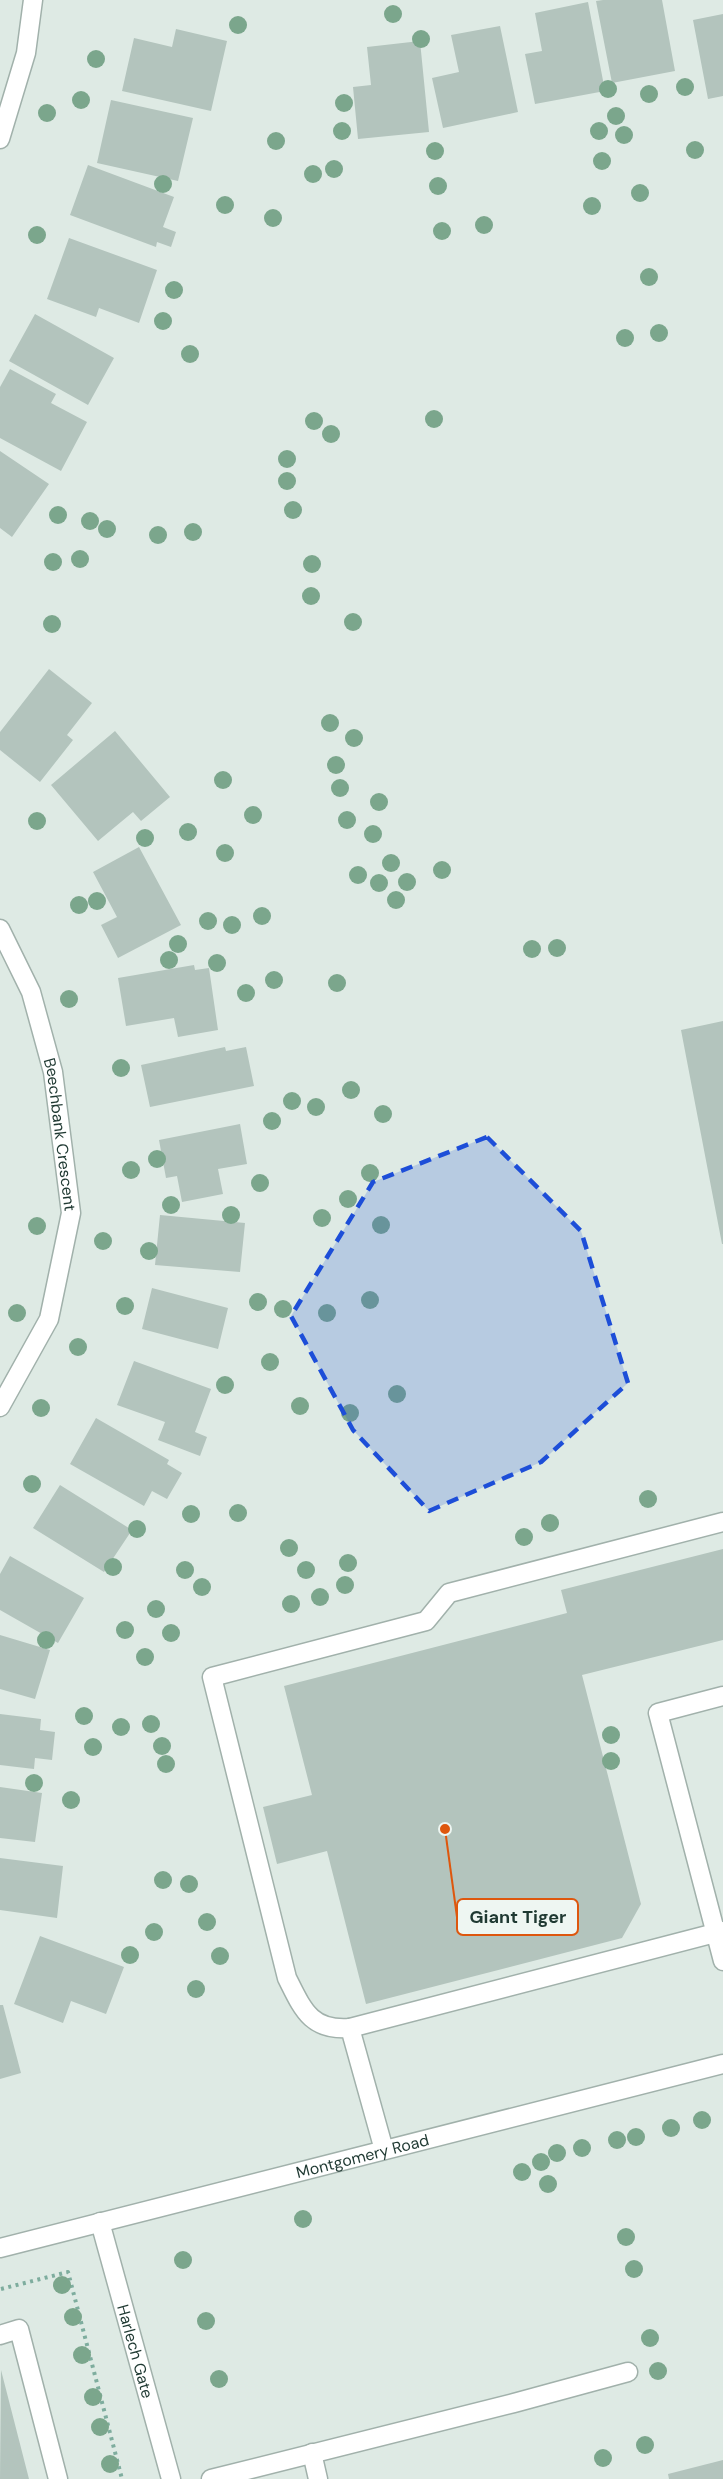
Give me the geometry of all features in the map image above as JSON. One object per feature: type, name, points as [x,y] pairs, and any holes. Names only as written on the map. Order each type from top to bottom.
[{"type":"street","points":[[0,139],[26,53],[33,0]]},
{"type":"street","name":"Beechbank Crescent","points":[[0,929],[31,992],[53,1072],[71,1213],[49,1319],[0,1407]]},
{"type":"street","points":[[719,1932],[350,2028],[325,2028],[311,2017],[299,2002],[287,1978],[212,1677],[426,1621],[449,1593],[723,1522]]},
{"type":"street","points":[[723,1696],[658,1713],[719,1932],[723,1961]]},
{"type":"street","points":[[350,2028],[384,2151]]},
{"type":"street","name":"Montgomery Road","points":[[0,2248],[723,2064]]},
{"type":"street","name":"Harlech Gate","points":[[100,2222],[171,2479]]},
{"type":"street","points":[[0,2335],[19,2329],[58,2479]]},
{"type":"street","points":[[211,2479],[251,2474],[312,2453],[628,2372]]},
{"type":"street","points":[[312,2453],[318,2479]]},
{"type":"path","points":[[2,2289],[68,2272],[122,2479]]},
{"type":"highlighted area","points":[[487,1137],[581,1231],[628,1383],[541,1462],[429,1511],[353,1430],[291,1316],[373,1182]]},
{"type":"building","points":[[662,0],[675,71],[612,83],[596,1]]},
{"type":"building","points":[[588,2],[605,91],[535,104],[525,54],[542,51],[535,13]]},
{"type":"building","points":[[723,14],[723,96],[708,99],[693,20]]},
{"type":"building","points":[[500,26],[518,112],[443,128],[432,78],[459,72],[451,35]]},
{"type":"building","points":[[176,29],[227,41],[211,111],[122,91],[134,38],[172,47]]},
{"type":"building","points":[[420,41],[429,132],[358,139],[353,87],[371,85],[367,47]]},
{"type":"building","points":[[111,100],[193,118],[178,181],[97,163]]},
{"type":"building","points":[[88,165],[174,197],[163,227],[176,232],[171,247],[157,242],[156,247],[70,215]]},
{"type":"building","points":[[69,238],[157,270],[139,323],[99,308],[96,317],[47,299]]},
{"type":"building","points":[[35,314],[114,358],[88,405],[9,361]]},
{"type":"building","points":[[10,369],[56,394],[51,403],[87,422],[61,471],[0,438],[0,387]]},
{"type":"building","points":[[0,451],[49,484],[12,537],[0,528]]},
{"type":"building","points":[[49,669],[92,703],[67,735],[73,740],[40,782],[0,750],[0,732]]},
{"type":"building","points":[[115,731],[170,797],[141,821],[133,812],[98,841],[51,785]]},
{"type":"building","points":[[139,847],[181,925],[118,958],[101,925],[117,917],[93,872]]},
{"type":"building","points":[[194,965],[195,970],[209,968],[218,1030],[178,1037],[174,1018],[126,1026],[118,978]]},
{"type":"building","points":[[723,1021],[723,1244],[722,1244],[681,1030]]},
{"type":"building","points":[[225,1047],[226,1051],[246,1047],[254,1086],[150,1107],[141,1065]]},
{"type":"building","points":[[240,1124],[247,1164],[218,1169],[223,1194],[182,1202],[177,1176],[166,1178],[159,1140]]},
{"type":"building","points":[[160,1215],[245,1223],[240,1272],[155,1265]]},
{"type":"building","points":[[152,1288],[228,1308],[218,1349],[142,1329]]},
{"type":"building","points":[[134,1361],[211,1389],[195,1432],[207,1437],[200,1456],[158,1440],[165,1422],[117,1405]]},
{"type":"building","points":[[96,1418],[169,1460],[167,1464],[182,1473],[167,1499],[152,1491],[144,1506],[70,1464]]},
{"type":"building","points":[[60,1485],[132,1530],[104,1572],[33,1528]]},
{"type":"building","points":[[723,1549],[723,1640],[582,1675],[641,1904],[622,1938],[366,2004],[327,1851],[277,1864],[263,1807],[312,1795],[284,1686],[567,1613],[561,1590]]},
{"type":"building","points":[[10,1556],[84,1598],[58,1643],[0,1610],[0,1574]]},
{"type":"building","points":[[0,1635],[50,1650],[35,1699],[0,1689]]},
{"type":"building","points":[[0,1714],[41,1719],[40,1730],[55,1732],[52,1760],[35,1758],[34,1769],[0,1765]]},
{"type":"building","points":[[0,1787],[42,1793],[35,1842],[0,1838]]},
{"type":"building","points":[[0,1858],[63,1866],[57,1918],[0,1910]]},
{"type":"building","points":[[40,1936],[124,1967],[106,2014],[71,2001],[63,2023],[14,2004]]},
{"type":"building","points":[[0,2005],[3,2005],[21,2073],[0,2079]]},
{"type":"building","points":[[1,2370],[29,2479],[0,2479]]},
{"type":"building","points":[[723,2460],[723,2479],[669,2479],[668,2474]]},
{"type":"place","name":"Giant Tiger","points":[[445,1829]]}]
